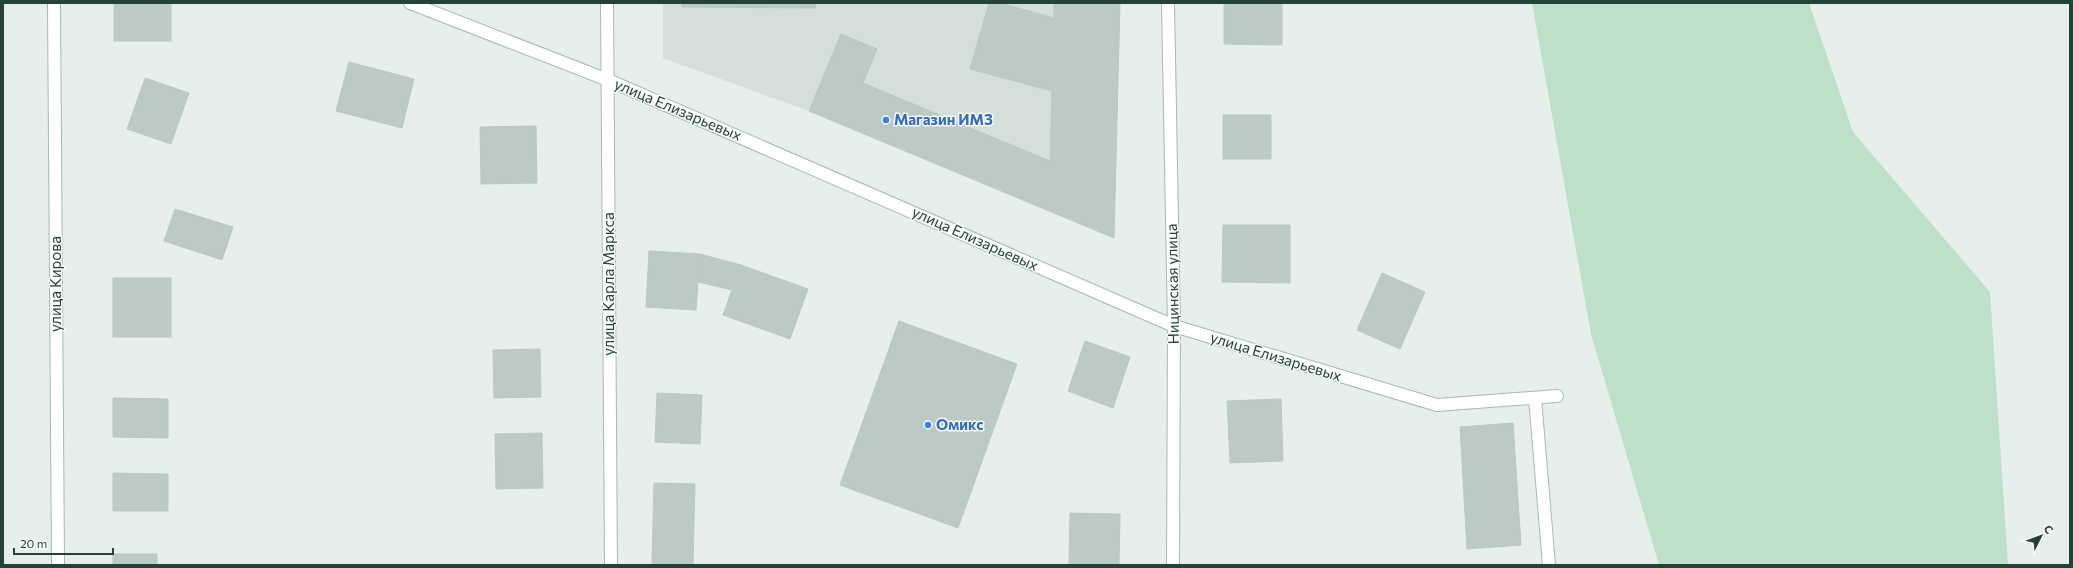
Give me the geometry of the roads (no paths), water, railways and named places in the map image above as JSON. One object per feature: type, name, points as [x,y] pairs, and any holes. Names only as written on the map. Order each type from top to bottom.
[{"type":"street","name":"улица Кирова","points":[[54,3],[58,565]]},
{"type":"street","name":"улица Елизарьевых","points":[[410,3],[608,80],[1174,326],[1437,405],[1558,396]]},
{"type":"street","name":"улица Карла Маркса","points":[[607,3],[611,565]]},
{"type":"street","name":"Ницинская улица","points":[[1168,3],[1174,326],[1173,565]]},
{"type":"street","points":[[1535,398],[1549,565]]},
{"type":"place","name":"Магазин ИМЗ","points":[[886,120]]},
{"type":"place","name":"Омикс","points":[[928,425]]}]
